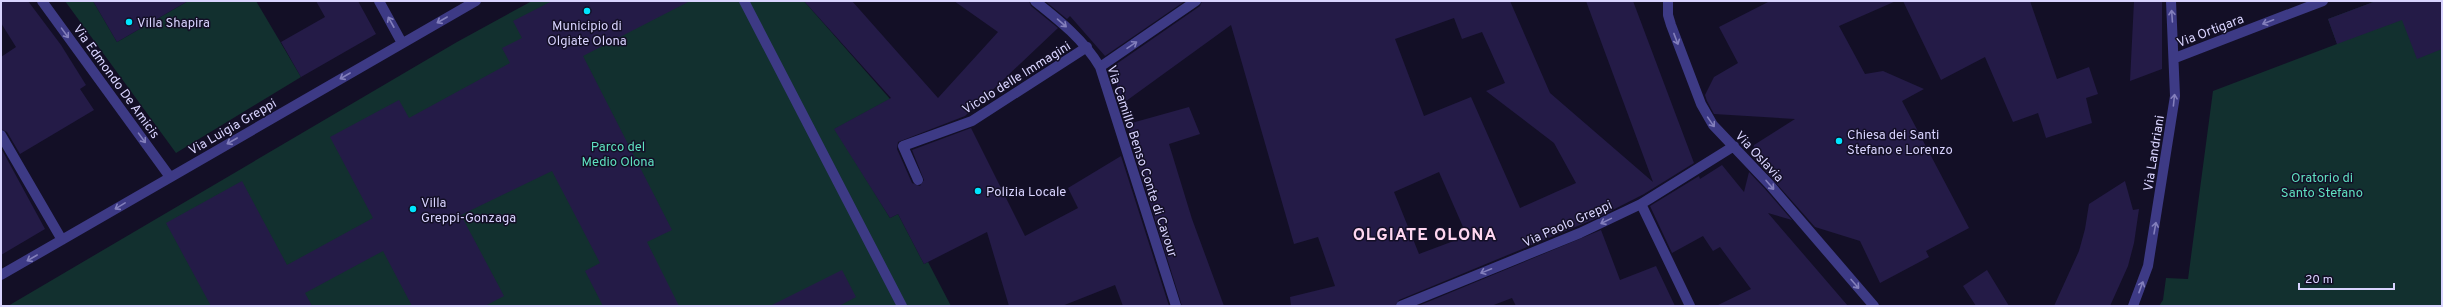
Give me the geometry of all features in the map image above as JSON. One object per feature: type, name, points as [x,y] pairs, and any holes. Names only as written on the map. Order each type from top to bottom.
[{"type":"street","name":"Via Edmondo De Amicis","points":[[42,1],[170,177]]},
{"type":"street","points":[[379,1],[402,43]]},
{"type":"street","name":"Via Luigia Greppi","points":[[1,275],[476,1]]},
{"type":"street","points":[[744,1],[901,306]]},
{"type":"street","name":"Via Camillo Benso Conte di Cavour","points":[[1035,1],[1087,47],[1100,67],[1176,306]]},
{"type":"street","points":[[1100,67],[1196,1]]},
{"type":"street","name":"Via Oslavia","points":[[1668,1],[1668,15],[1671,26],[1701,104],[1713,125],[1734,146],[1874,306]]},
{"type":"street","name":"Via Landriani","points":[[2132,306],[2145,276],[2156,219],[2175,96],[2175,58],[2171,1]]},
{"type":"street","name":"Via Ortigara","points":[[2175,58],[2322,1]]},
{"type":"street","name":"Vicolo delle Immagini","points":[[918,180],[903,146],[972,122],[1087,47]]},
{"type":"street","points":[[1,135],[62,240]]},
{"type":"street","name":"Via Paolo Greppi","points":[[1401,306],[1580,233],[1641,204],[1734,146]]},
{"type":"street","points":[[1641,204],[1690,306]]},
{"type":"green space","points":[[65,1],[93,1],[117,42],[188,1],[256,1],[301,77],[176,153]]},
{"type":"green space","name":"Parco del Medio Olona","points":[[532,1],[804,1],[890,99],[835,129],[890,218],[898,214],[924,264],[928,262],[951,306],[8,306],[457,42]]},
{"type":"green space","name":"Oratorio di Santo Stefano","points":[[2376,1],[2442,1],[2442,306],[2159,306],[2163,300],[2166,278],[2188,279],[2213,91],[2337,44],[2328,19]]},
{"type":"building","points":[[1,1],[28,1],[61,45],[86,85],[80,89],[94,110],[20,154],[7,132],[1,129],[1,57],[16,47],[1,23]]},
{"type":"building","name":"Villa Shapira","points":[[93,1],[188,1],[117,42]]},
{"type":"building","points":[[316,1],[358,1],[376,34],[301,77],[281,42],[325,17]]},
{"type":"building","points":[[552,1],[690,1],[583,56],[672,230],[647,242],[679,306],[603,306],[585,271],[600,263],[552,171],[461,215],[504,296],[485,306],[412,306],[383,251],[305,293],[312,306],[211,306],[166,223],[242,181],[287,265],[373,218],[330,137],[399,100],[409,118],[510,63],[502,48],[522,38],[513,21]]},
{"type":"building","points":[[804,1],[852,1],[938,98],[998,32],[954,1],[1029,1],[1031,6],[1058,28],[965,116],[898,142],[897,149],[912,183],[920,186],[924,180],[912,150],[971,128],[1025,236],[1078,208],[1068,188],[1121,156],[1169,306],[1123,306],[1115,285],[1062,306],[1009,306],[987,232],[924,264],[898,214],[890,218],[834,129],[891,98]]},
{"type":"building","points":[[1045,1],[1185,1],[1105,56],[1070,16],[1067,19]]},
{"type":"building","points":[[1202,1],[1510,1],[1550,93],[1653,182],[1586,1],[1633,1],[1694,163],[1644,194],[1597,218],[1399,300],[1395,306],[1291,306],[1290,297],[1335,286],[1318,237],[1294,244],[1231,25],[1122,104],[1112,67],[1200,6]],"holes":[[[1454,18],[1462,39],[1482,32],[1505,83],[1486,91],[1554,143],[1576,183],[1520,208],[1471,97],[1424,116],[1395,39]],[[1439,172],[1467,236],[1419,254],[1394,192]]]},
{"type":"building","name":"Chiesa dei Santi Stefano e Lorenzo","points":[[1770,1],[1896,1],[1839,26],[1865,74],[1883,71],[1924,89],[1902,101],[1969,228],[1926,251],[1929,257],[1880,283],[1860,241],[1815,227],[1752,156],[1754,145],[1795,119],[1714,114],[1707,101],[1705,95],[1714,77],[1738,63],[1719,27]]},
{"type":"building","points":[[1903,1],[2030,1],[2057,79],[2089,67],[2098,94],[2086,98],[2092,123],[2046,138],[2038,113],[2013,122],[1985,57],[1941,80]]},
{"type":"building","points":[[2134,1],[2162,1],[2162,69],[2130,81]]},
{"type":"building","points":[[2376,1],[2442,1],[2442,49],[2417,59],[2402,20],[2337,44],[2328,19]]},
{"type":"building","points":[[1189,107],[1200,134],[1169,144],[1192,219],[1224,306],[1182,306],[1133,149],[1128,124]]},
{"type":"building","points":[[1,148],[45,229],[1,255]]},
{"type":"building","points":[[1722,165],[1744,192],[1749,172],[1765,189],[1792,220],[1768,213],[1848,306],[1716,306],[1751,289],[1720,247],[1713,251],[1703,236],[1672,253],[1650,206],[1699,176],[1700,179]]},
{"type":"building","points":[[2125,181],[2133,210],[2139,209],[2134,243],[2128,266],[2110,306],[2054,306],[2079,251],[2085,229],[2089,204]]},
{"type":"building","points":[[1601,230],[1620,280],[1656,266],[1675,306],[1516,306],[1512,298],[1491,306],[1418,306]]},
{"type":"building","points":[[842,270],[856,297],[839,306],[770,306]]},
{"type":"building","points":[[1987,270],[2009,306],[1976,306],[1963,286]]},
{"type":"place","name":"Municipio di Olgiate Olona","points":[[587,11]]},
{"type":"place","name":"Villa Shapira","points":[[129,22]]},
{"type":"place","name":"Chiesa dei Santi Stefano e Lorenzo","points":[[1839,141]]},
{"type":"place","name":"Polizia Locale","points":[[978,191]]},
{"type":"place","name":"Villa Greppi-Gonzaga","points":[[413,209]]},
{"type":"district","name":"OLGIATE OLONA","points":[[1425,234]]}]
